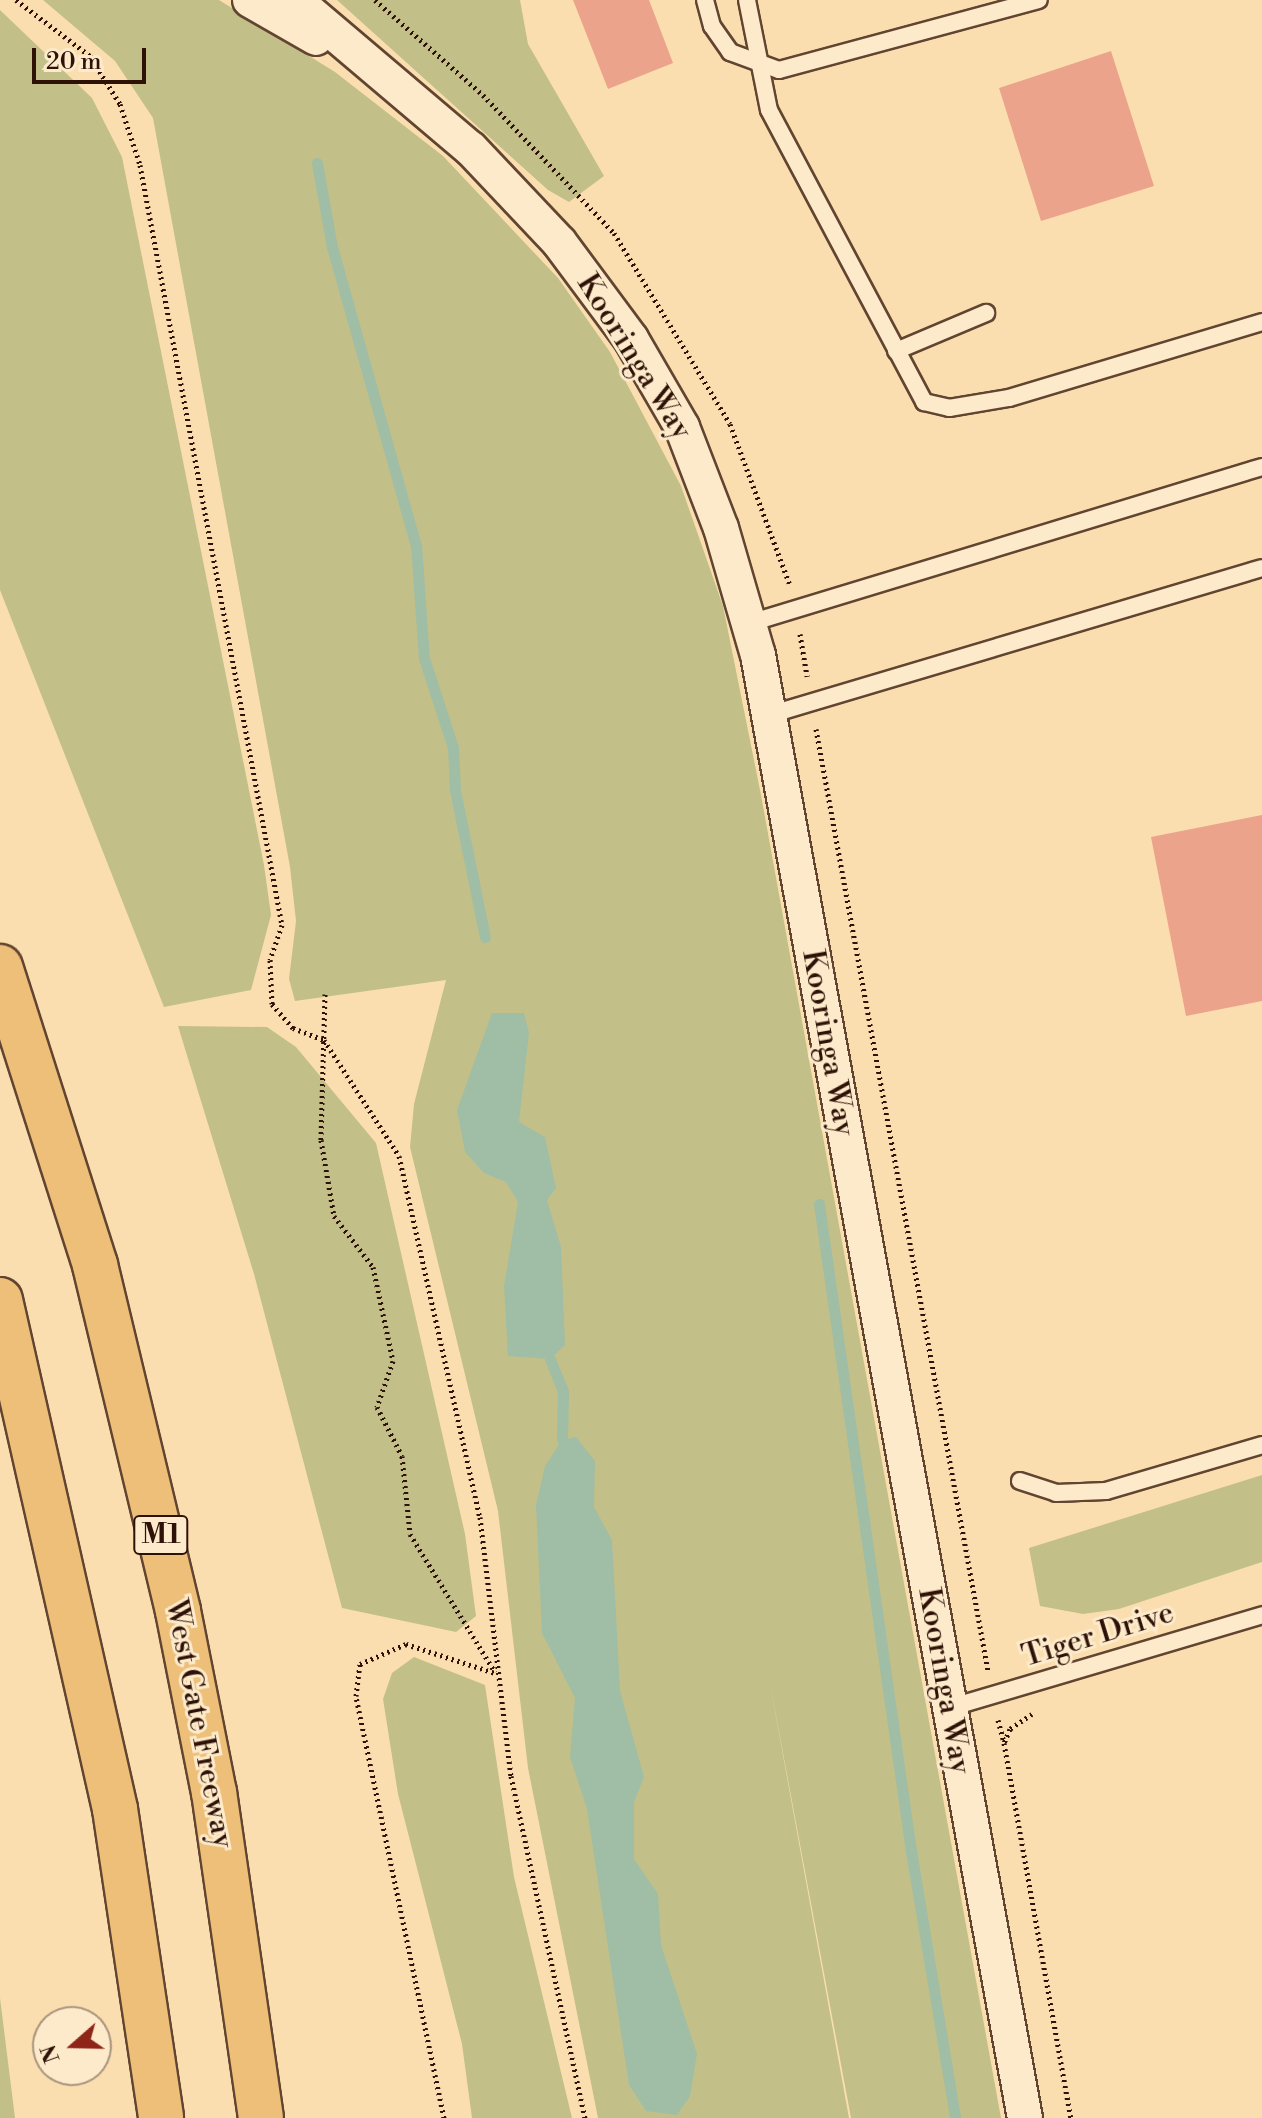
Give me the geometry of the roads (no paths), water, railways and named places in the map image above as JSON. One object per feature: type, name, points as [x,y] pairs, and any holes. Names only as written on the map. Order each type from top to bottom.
[{"type":"highway","name":"West Gate Freeway","points":[[0,967],[95,1265],[178,1611],[214,1792],[261,2118]]},
{"type":"highway","points":[[0,1300],[112,1793],[161,2118]]},
{"type":"street","name":"Kooringa Way","points":[[250,0],[389,81]]},
{"type":"street","name":"Kooringa Way","points":[[295,0],[516,192],[631,339],[682,427],[750,623],[1025,2118]]},
{"type":"lane","points":[[705,0],[723,44],[760,68],[822,63],[1039,0]]},
{"type":"lane","points":[[747,0],[769,110],[924,402],[949,408],[1009,398],[1262,322]]},
{"type":"lane","points":[[896,351],[986,313]]},
{"type":"lane","points":[[750,623],[1262,467]]},
{"type":"lane","points":[[769,715],[1262,568]]},
{"type":"lane","points":[[1020,1481],[1056,1493],[1106,1491],[1262,1445]]},
{"type":"lane","name":"Tiger Drive","points":[[949,1708],[1262,1615]]},
{"type":"waterway","points":[[317,163],[332,247],[416,545],[424,658],[453,748],[455,790],[485,937]]},
{"type":"waterway","points":[[819,1204],[911,1851],[955,2118]]},
{"type":"waterway","points":[[550,1359],[563,1392],[562,1440]]}]
